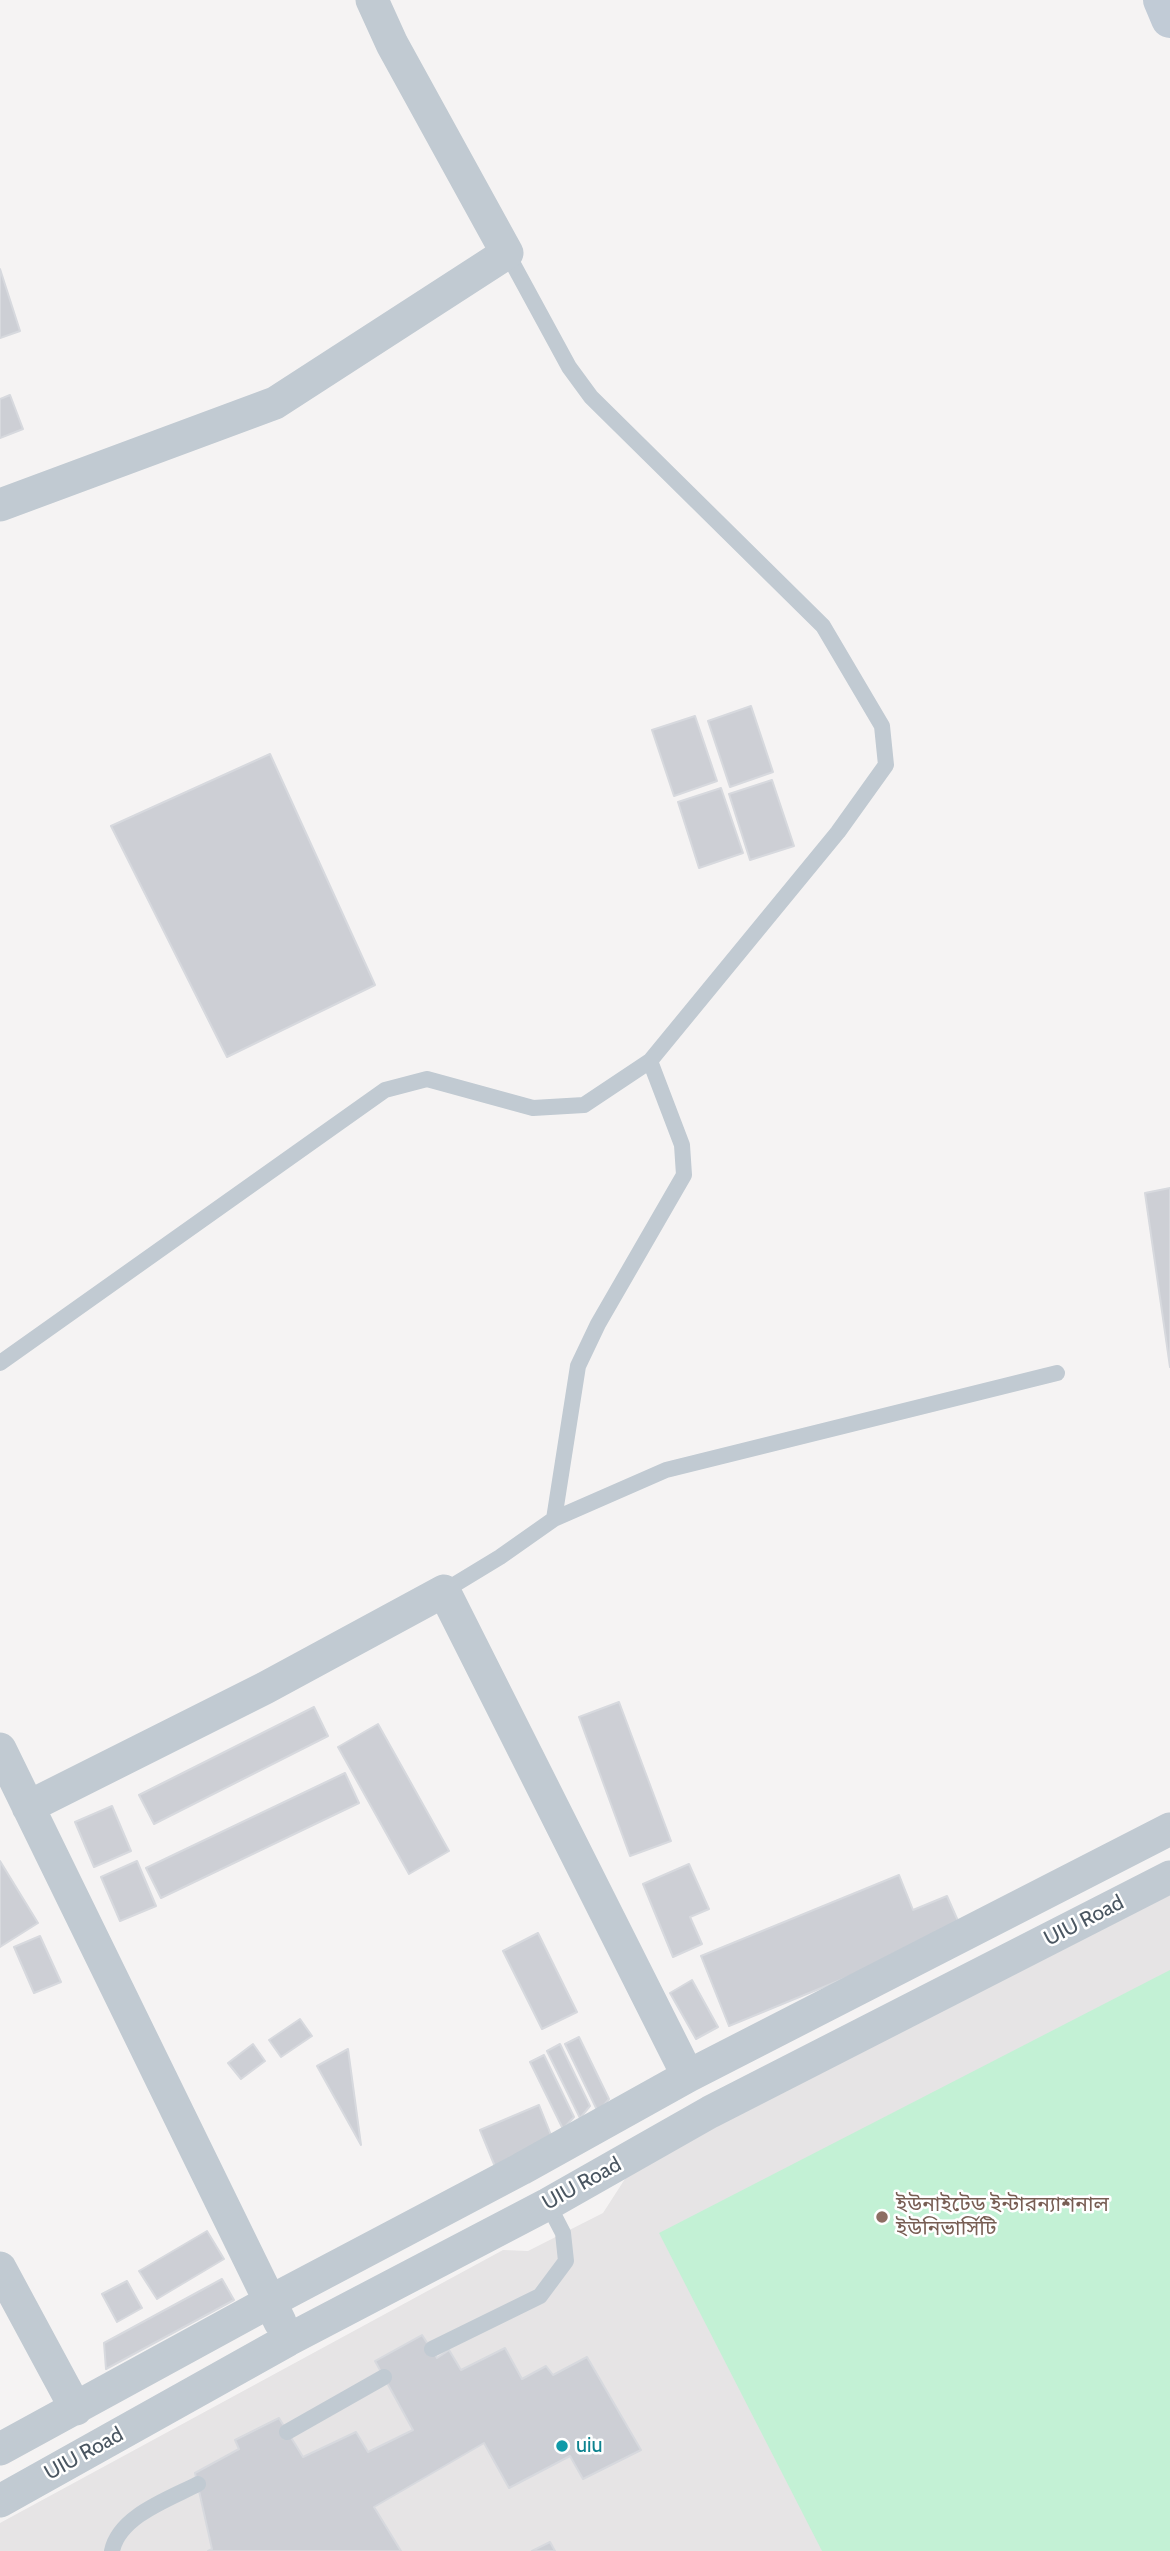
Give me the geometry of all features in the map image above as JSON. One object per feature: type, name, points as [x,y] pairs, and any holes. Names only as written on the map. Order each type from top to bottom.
[{"type":"main road","points":[[1162,0],[1170,19]]},
{"type":"street","points":[[0,505],[275,403],[508,253],[392,44],[372,0]]},
{"type":"street","points":[[28,1807],[265,1688],[444,1591],[688,2076]]},
{"type":"street","points":[[0,1749],[288,2340]]},
{"type":"street","name":"UIU Road","points":[[0,2449],[521,2169],[688,2076],[1170,1829]]},
{"type":"street","name":"UIU Road","points":[[0,2501],[288,2340],[548,2204],[710,2112],[1170,1877]]},
{"type":"street","points":[[0,2268],[76,2409]]},
{"type":"lane","points":[[0,1363],[385,1090],[427,1079],[533,1108],[584,1105],[650,1061],[838,832],[886,765],[881,726],[823,626],[591,397],[569,367],[508,253]]},
{"type":"lane","points":[[554,1519],[578,1366],[598,1324],[684,1175],[682,1145],[650,1061]]},
{"type":"lane","points":[[444,1591],[500,1557],[554,1519],[666,1470],[1057,1373]]},
{"type":"lane","points":[[432,2350],[540,2296],[566,2261],[563,2233],[548,2204]]},
{"type":"lane","points":[[287,2432],[384,2377]]},
{"type":"lane","points":[[112,2551],[115,2537],[130,2521],[198,2484]]},
{"type":"shaded area","name":"ইউনাইটেড ইন্টারন্যাশনাল ইউনিভার্সিটি","points":[[1170,1888],[1170,2551],[0,2551],[0,2523],[503,2250],[528,2251],[603,2213],[632,2168]]},
{"type":"green space","points":[[1170,1970],[1170,2551],[822,2551],[659,2233]]},
{"type":"building","points":[[0,269],[20,331],[0,338]]},
{"type":"building","points":[[10,395],[23,429],[0,438],[0,399]]},
{"type":"building","points":[[751,706],[773,772],[730,787],[708,721]]},
{"type":"building","points":[[695,716],[717,781],[674,796],[652,730]]},
{"type":"building","points":[[270,754],[375,985],[227,1057],[111,826]]},
{"type":"building","points":[[772,780],[794,846],[750,860],[729,794]]},
{"type":"building","points":[[721,788],[743,853],[699,868],[678,802]]},
{"type":"building","points":[[1170,1188],[1170,1367],[1145,1193]]},
{"type":"building","points":[[619,1702],[671,1841],[630,1856],[579,1717]]},
{"type":"building","points":[[314,1707],[328,1736],[154,1824],[139,1795]]},
{"type":"building","points":[[378,1724],[449,1851],[409,1874],[338,1747]]},
{"type":"building","points":[[345,1773],[359,1803],[161,1898],[146,1868]]},
{"type":"building","points":[[112,1806],[131,1851],[94,1867],[75,1822]]},
{"type":"building","points":[[0,1861],[38,1923],[0,1947]]},
{"type":"building","points":[[137,1861],[156,1906],[120,1921],[101,1877]]},
{"type":"building","points":[[689,1864],[709,1909],[690,1917],[702,1944],[673,1957],[643,1884]]},
{"type":"building","points":[[899,1875],[913,1910],[947,1896],[962,1930],[729,2026],[701,1956]]},
{"type":"building","points":[[538,1933],[577,2012],[542,2029],[503,1951]]},
{"type":"building","points":[[40,1936],[61,1982],[34,1993],[14,1947]]},
{"type":"building","points":[[692,1980],[718,2027],[696,2039],[670,1993]]},
{"type":"building","points":[[300,2019],[312,2036],[281,2057],[269,2040]]},
{"type":"building","points":[[579,2037],[609,2099],[598,2112],[565,2044]]},
{"type":"building","points":[[253,2044],[265,2061],[241,2079],[228,2063]]},
{"type":"building","points":[[560,2044],[590,2106],[580,2118],[547,2051]]},
{"type":"building","points":[[348,2049],[361,2145],[317,2066]]},
{"type":"building","points":[[544,2055],[574,2117],[563,2129],[530,2062]]},
{"type":"building","points":[[539,2105],[555,2145],[496,2169],[480,2130]]},
{"type":"building","points":[[207,2231],[224,2259],[157,2299],[139,2271]]},
{"type":"building","points":[[222,2279],[234,2300],[106,2369],[104,2343]]},
{"type":"building","points":[[127,2281],[142,2308],[117,2322],[102,2294]]},
{"type":"building","name":"uiu","points":[[422,2335],[437,2358],[449,2350],[461,2370],[505,2348],[522,2379],[546,2366],[553,2375],[587,2357],[641,2450],[583,2479],[570,2456],[509,2488],[484,2443],[374,2507],[401,2551],[208,2551],[212,2549],[195,2473],[239,2449],[235,2440],[279,2418],[303,2457],[356,2432],[368,2452],[413,2430],[375,2361]]},
{"type":"building","points":[[550,2542],[555,2551],[532,2551]]},
{"type":"place","name":"ইউনাইটেড ইন্টারন্যাশনাল ইউনিভার্সিটি","points":[[882,2217]]},
{"type":"place","name":"uiu","points":[[562,2446]]}]
